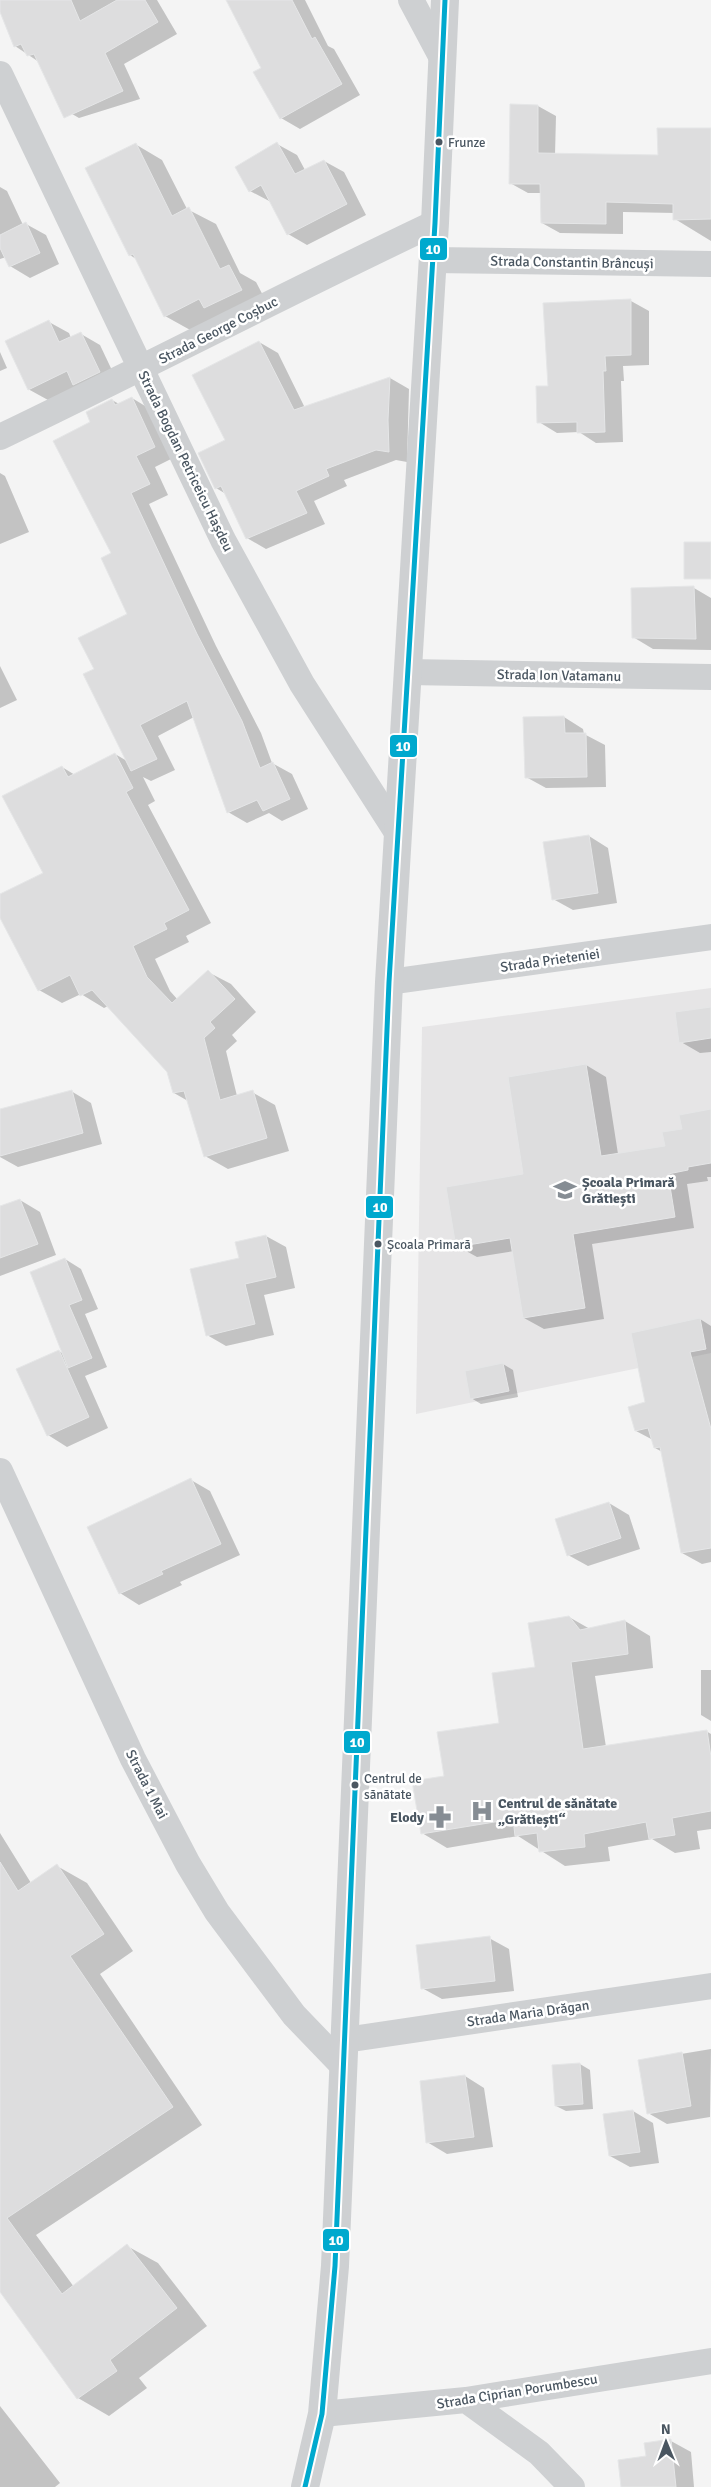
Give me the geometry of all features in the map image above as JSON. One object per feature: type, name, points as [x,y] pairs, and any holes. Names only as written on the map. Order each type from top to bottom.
[{"type":"street","points":[[411,0],[443,60]]},
{"type":"street","points":[[306,2487],[322,2414],[335,2266],[389,982],[435,223],[445,0]]},
{"type":"street","name":"Strada Bogdan Petriceicu Hașdeu","points":[[0,74],[223,540],[302,684],[398,834]]},
{"type":"street","name":"Strada George Coșbuc","points":[[0,436],[141,369],[302,286],[435,223]]},
{"type":"street","name":"Strada Constantin Brâncuși","points":[[432,260],[711,264]]},
{"type":"street","name":"Strada Ion Vatamanu","points":[[407,672],[711,677]]},
{"type":"street","name":"Strada Prieteniei","points":[[389,982],[711,937]]},
{"type":"street","name":"Strada 1 Mai","points":[[0,1471],[133,1759],[188,1864],[217,1912],[294,2015],[345,2054]]},
{"type":"street","name":"Strada Maria Drăgan","points":[[345,2054],[711,1986]]},
{"type":"street","name":"Strada Ciprian Porumbescu","points":[[322,2414],[466,2400],[711,2361]]},
{"type":"street","points":[[466,2400],[539,2453],[572,2487]]},
{"type":"shaded area","name":"Școala Primară Grătiești","points":[[711,988],[711,1353],[416,1414],[422,1027]]},
{"type":"building","points":[[0,0],[71,0],[80,21],[117,0],[145,0],[158,22],[105,53],[123,91],[64,118],[34,54],[27,56],[21,44],[14,47],[0,12]]},
{"type":"building","points":[[226,0],[292,0],[312,39],[315,37],[342,84],[280,119],[253,72],[261,68]]},
{"type":"building","points":[[510,104],[538,105],[538,153],[658,155],[657,128],[711,128],[711,219],[673,220],[673,204],[606,202],[606,224],[541,223],[540,184],[509,184]]},
{"type":"building","points":[[277,142],[295,174],[324,160],[347,204],[287,235],[261,185],[249,192],[235,167]]},
{"type":"building","points":[[136,143],[172,216],[189,207],[220,269],[229,265],[242,290],[204,308],[199,299],[164,317],[133,254],[129,256],[85,168]]},
{"type":"building","points":[[26,222],[40,253],[9,267],[0,248],[0,235]]},
{"type":"building","points":[[631,299],[631,355],[605,356],[606,371],[603,371],[605,432],[577,433],[577,422],[537,423],[536,386],[548,386],[543,303]]},
{"type":"building","points":[[49,320],[59,342],[81,332],[100,372],[73,385],[67,371],[28,390],[5,341]]},
{"type":"building","points":[[259,341],[294,410],[390,377],[389,452],[376,450],[326,469],[329,476],[296,491],[307,513],[246,539],[221,486],[215,489],[198,453],[225,440],[192,375]]},
{"type":"building","points":[[132,397],[155,447],[136,456],[150,484],[131,493],[197,634],[242,721],[260,768],[273,762],[290,799],[263,811],[257,800],[227,813],[187,701],[140,725],[157,759],[131,771],[83,674],[94,669],[78,638],[127,614],[101,558],[111,553],[53,441],[90,422],[86,412],[112,399],[115,405]]},
{"type":"building","points":[[684,542],[711,542],[711,579],[684,579]]},
{"type":"building","points":[[694,586],[696,639],[632,638],[631,588]]},
{"type":"building","points":[[564,716],[565,733],[586,733],[587,777],[525,778],[523,717]]},
{"type":"building","points":[[115,753],[133,788],[126,792],[189,910],[164,923],[167,929],[133,946],[147,977],[172,1003],[208,970],[235,999],[210,1022],[215,1028],[204,1038],[220,1100],[253,1090],[267,1138],[204,1157],[184,1091],[173,1093],[167,1072],[92,990],[80,996],[70,975],[38,991],[0,918],[0,894],[43,873],[2,796],[62,766],[68,777]]},
{"type":"building","points":[[589,835],[598,893],[552,900],[543,842]]},
{"type":"building","points":[[711,1007],[711,1038],[679,1043],[675,1012]]},
{"type":"building","points":[[586,1064],[601,1156],[665,1146],[662,1132],[682,1129],[679,1115],[711,1109],[711,1163],[688,1167],[688,1170],[668,1174],[675,1217],[573,1234],[585,1308],[523,1318],[510,1238],[456,1247],[446,1187],[523,1174],[508,1077]]},
{"type":"building","points":[[72,1090],[83,1133],[0,1156],[0,1109]]},
{"type":"building","points":[[20,1199],[38,1244],[0,1258],[0,1206]]},
{"type":"building","points":[[266,1235],[276,1277],[245,1284],[255,1324],[206,1336],[190,1269],[239,1258],[235,1242]]},
{"type":"building","points":[[65,1258],[82,1300],[69,1305],[92,1358],[68,1368],[30,1272]]},
{"type":"building","points":[[700,1318],[706,1349],[690,1352],[711,1429],[711,1548],[681,1553],[660,1447],[654,1448],[648,1428],[635,1431],[628,1407],[645,1402],[631,1333]]},
{"type":"building","points":[[59,1350],[89,1417],[47,1436],[16,1369]]},
{"type":"building","points":[[503,1363],[509,1391],[470,1399],[465,1371]]},
{"type":"building","points":[[191,1478],[221,1544],[161,1571],[163,1574],[119,1594],[87,1527]]},
{"type":"building","points":[[609,1502],[621,1538],[567,1556],[555,1519]]},
{"type":"building","points":[[569,1616],[580,1630],[625,1620],[628,1654],[571,1662],[583,1749],[707,1730],[711,1757],[711,1811],[672,1818],[675,1835],[649,1839],[646,1822],[584,1834],[585,1847],[539,1852],[537,1833],[515,1836],[513,1819],[421,1834],[412,1781],[444,1776],[437,1732],[499,1723],[492,1673],[535,1667],[528,1623]]},
{"type":"building","points":[[0,1862],[18,1891],[57,1864],[104,1934],[70,1956],[173,2107],[7,2218],[62,2294],[127,2244],[177,2308],[110,2360],[117,2371],[77,2399],[0,2292]]},
{"type":"building","points":[[490,1936],[495,1981],[421,1989],[416,1945]]},
{"type":"building","points":[[682,2052],[691,2106],[647,2114],[638,2060]]},
{"type":"building","points":[[580,2063],[583,2104],[555,2106],[552,2065]]},
{"type":"building","points":[[465,2075],[474,2137],[426,2143],[420,2081]]},
{"type":"building","points":[[633,2110],[640,2152],[609,2156],[603,2114]]},
{"type":"building","points":[[671,2439],[676,2487],[621,2487],[618,2460],[646,2456],[644,2443]]},
{"type":"transit line","name":"10","points":[[305,2487],[322,2414],[335,2266],[389,982],[435,223],[445,0]]},
{"type":"place","name":"Frunze","points":[[439,142]]},
{"type":"place","name":"Școala Primară Grătiești","points":[[565,1190]]},
{"type":"place","name":"Școala Primară","points":[[378,1244]]},
{"type":"place","name":"Centrul de sănătate","points":[[355,1785]]},
{"type":"place","name":"Centrul de sănătate „Grătiești“","points":[[482,1811]]},
{"type":"place","name":"Elody","points":[[440,1817]]}]
